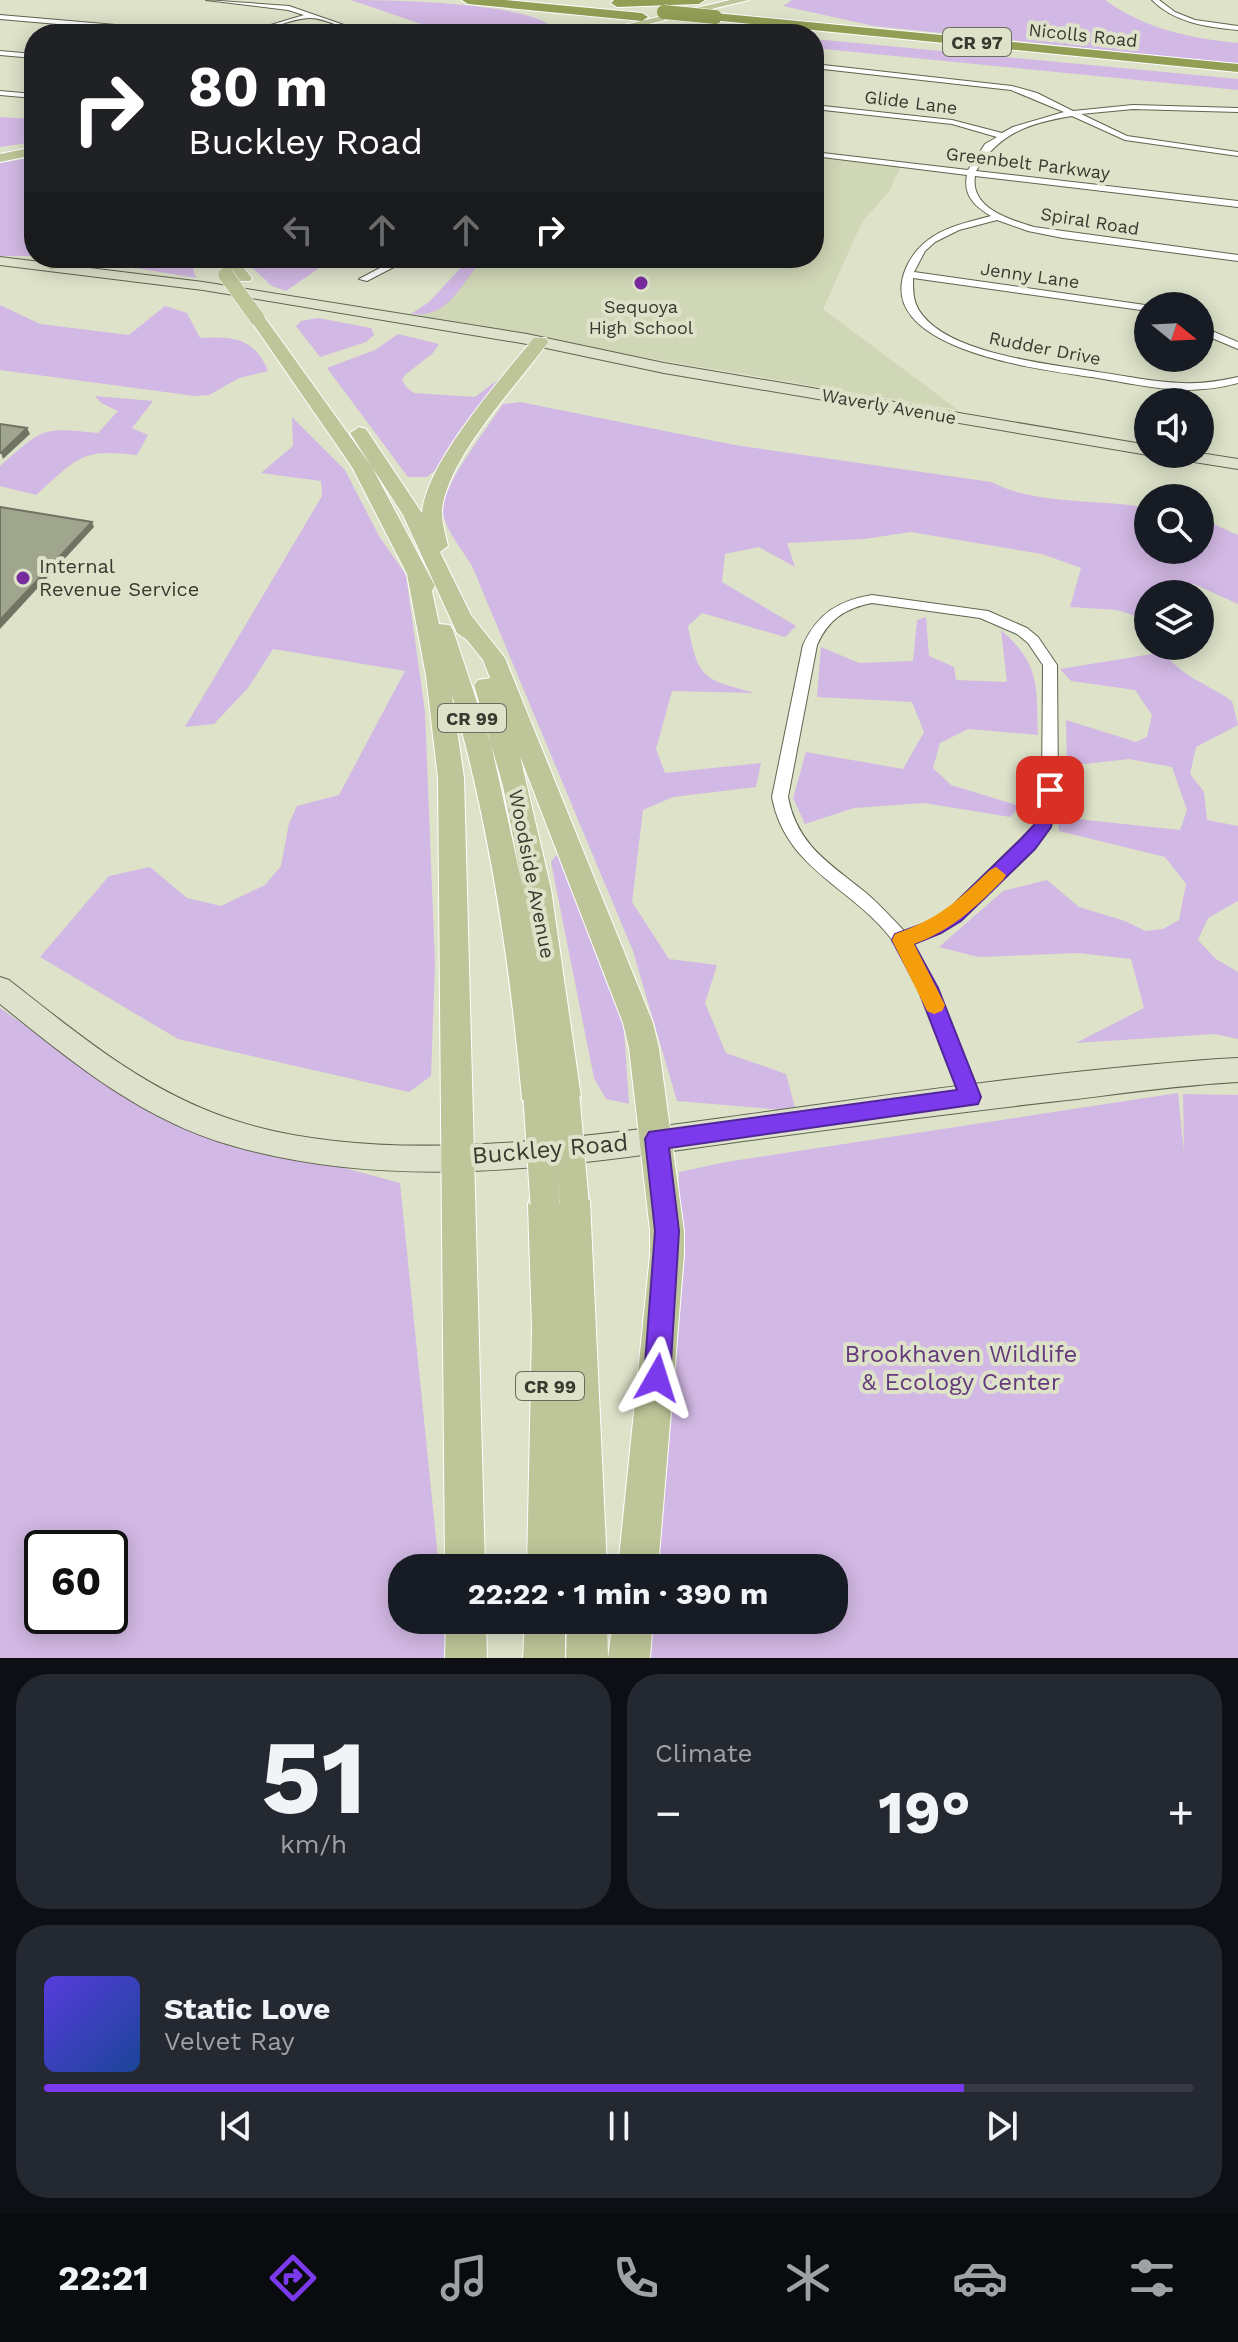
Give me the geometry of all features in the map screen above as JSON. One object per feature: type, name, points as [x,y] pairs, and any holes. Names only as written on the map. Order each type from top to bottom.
[{"type":"highway","points":[[449,0],[518,11],[570,24]]},
{"type":"highway","name":"Nicolls Road","points":[[468,0],[713,24]]},
{"type":"highway","name":"Nicolls Road","points":[[541,0],[786,24]]},
{"type":"highway","points":[[559,0],[631,3],[699,0]]},
{"type":"highway","points":[[779,10],[859,27],[978,43]]},
{"type":"highway","name":"Nicolls Road","points":[[824,28],[1238,68]]},
{"type":"highway","name":"Nicolls Road","points":[[824,35],[1238,76]]},
{"type":"main road","points":[[645,24],[748,2]]},
{"type":"main road","points":[[656,24],[748,2]]},
{"type":"main road","points":[[0,155],[24,150]]},
{"type":"main road","name":"Woodside Avenue","points":[[228,268],[257,318],[387,471],[444,577],[496,712],[511,766],[545,935],[551,1098],[583,1397],[587,1554]]},
{"type":"main road","name":"Woodside Avenue","points":[[230,268],[244,278],[275,321],[362,467],[417,571],[460,680],[497,812],[551,1098]]},
{"type":"main road","points":[[444,577],[433,520],[436,494],[481,419],[538,345]]},
{"type":"main road","points":[[417,571],[438,676],[451,778],[465,1554]]},
{"type":"main road","points":[[462,619],[494,658],[615,960],[644,1048],[667,1255],[639,1554]]},
{"type":"main road","name":"Woodside Avenue","points":[[547,1554],[550,1329],[560,1202]]},
{"type":"main road","points":[[466,1634],[466,1658]]},
{"type":"main road","points":[[544,1658],[545,1634]]},
{"type":"main road","points":[[587,1634],[587,1658]]},
{"type":"main road","points":[[629,1658],[632,1634]]},
{"type":"street","points":[[209,0],[277,5],[339,24]]},
{"type":"street","points":[[1155,0],[1180,17],[1238,28]]},
{"type":"street","points":[[280,24],[313,15]]},
{"type":"street","points":[[0,17],[81,24]]},
{"type":"street","points":[[0,53],[24,55]]},
{"type":"street","points":[[824,67],[998,85],[1034,95],[1125,138],[1238,154]]},
{"type":"street","points":[[0,93],[24,94]]},
{"type":"street","points":[[972,172],[982,153],[1003,136],[1034,122],[1070,113],[1168,106],[1238,110]]},
{"type":"street","name":"Glide Lane","points":[[824,108],[952,122],[1003,136]]},
{"type":"street","name":"Greenbelt Parkway","points":[[824,155],[1238,204]]},
{"type":"street","name":"Spiral Road","points":[[972,172],[971,196],[998,217],[1056,234],[1238,258]]},
{"type":"street","points":[[908,274],[926,242],[953,230],[998,217]]},
{"type":"street","name":"Waverly Avenue","points":[[0,261],[24,261]]},
{"type":"street","name":"Waverly Avenue","points":[[87,268],[171,285],[203,286],[1134,448]]},
{"type":"street","points":[[364,279],[386,268]]},
{"type":"street","name":"Jenny Lane","points":[[908,274],[1134,306]]},
{"type":"street","name":"Rudder Drive","points":[[908,274],[906,297],[920,318],[939,333],[986,354],[1033,365],[1172,385],[1195,387],[1238,380]]},
{"type":"street","points":[[1214,335],[1238,346]]},
{"type":"street","points":[[1214,460],[1238,464]]},
{"type":"street","points":[[902,940],[934,928],[954,915],[1042,827],[1050,790],[1050,665],[1033,640],[1022,631],[983,614],[872,599],[837,609],[818,624],[807,660],[780,797],[781,816],[798,845],[873,909],[902,940],[927,988],[971,1097]]},
{"type":"street","name":"Buckley Road","points":[[0,988],[128,1086],[164,1106],[204,1122],[293,1147],[399,1159],[458,1157],[656,1139],[971,1097],[1238,1070]]},
{"type":"shaded area","name":"Sequoya High School","points":[[824,156],[901,165],[890,190],[862,222],[823,309],[958,410],[415,319],[463,268],[824,268]]},
{"type":"green space","points":[[351,0],[493,8],[522,14],[547,24],[421,24]]},
{"type":"green space","points":[[792,0],[1105,0],[1152,25],[1202,38],[1238,43],[1238,64],[874,26],[783,6]]},
{"type":"green space","points":[[824,40],[1238,79],[1238,90],[824,49]]},
{"type":"green space","points":[[0,117],[24,118],[24,143],[0,147]]},
{"type":"green space","points":[[24,159],[24,256],[0,256],[0,163]]},
{"type":"green space","points":[[135,268],[193,268],[196,278]]},
{"type":"green space","points":[[253,268],[319,268],[286,291],[272,286]]},
{"type":"green space","points":[[461,268],[476,268],[445,305],[436,311],[411,314],[429,302]]},
{"type":"green space","points":[[0,305],[40,324],[129,335],[165,306],[187,313],[200,338],[232,339],[249,345],[268,371],[239,378],[209,395],[195,396],[0,370]]},
{"type":"green space","points":[[318,318],[371,328],[374,335],[366,342],[320,357],[296,326],[301,321]]},
{"type":"green space","points":[[398,334],[439,344],[402,380],[414,393],[475,397],[499,379],[446,461],[427,477],[408,477],[327,368],[375,350]]},
{"type":"green space","points":[[95,396],[153,401],[132,428],[148,435],[137,455],[103,453],[80,459],[36,495],[0,486],[0,466],[35,437],[64,430],[98,433],[118,411],[101,403]]},
{"type":"green space","points":[[520,402],[735,445],[991,482],[1029,495],[1134,506],[1134,564],[1214,564],[1214,524],[1238,535],[1238,604],[1214,593],[1214,580],[1134,580],[1134,615],[1117,610],[1070,607],[1081,568],[1042,554],[911,532],[864,539],[787,543],[795,567],[759,547],[725,554],[722,582],[796,626],[785,637],[702,613],[688,626],[700,667],[714,680],[755,693],[672,691],[656,749],[665,773],[761,763],[756,787],[673,797],[643,810],[632,902],[669,959],[717,965],[705,1003],[726,1053],[786,1074],[796,1111],[677,1101],[633,951],[472,566],[444,518],[443,507],[455,477],[503,404]]},
{"type":"green space","points":[[292,417],[345,470],[379,536],[406,575],[425,712],[435,963],[431,1076],[409,1092],[178,1039],[40,957],[109,876],[150,867],[187,898],[221,906],[265,885],[281,866],[289,823],[297,806],[339,795],[405,671],[273,649],[248,688],[214,724],[185,727],[322,496],[321,481],[261,473],[293,446]]},
{"type":"green space","points":[[926,617],[929,656],[954,667],[956,680],[1007,682],[1001,630],[1030,666],[1036,689],[1038,735],[968,729],[940,743],[933,768],[951,785],[1020,806],[1010,817],[924,803],[854,808],[805,824],[793,798],[806,752],[903,769],[924,732],[912,702],[817,697],[821,647],[859,663],[913,661],[917,620]]},
{"type":"green space","points":[[1134,657],[1134,660],[1170,660],[1232,701],[1238,725],[1196,747],[1190,774],[1204,792],[1207,820],[1238,826],[1238,901],[1208,918],[1198,940],[1216,959],[1238,972],[1238,1039],[1215,1034],[1076,1043],[1144,1008],[1131,959],[1079,953],[978,957],[939,947],[1003,891],[1047,880],[1079,907],[1125,921],[1145,931],[1163,929],[1179,920],[1186,884],[1165,857],[1059,831],[1058,817],[1180,830],[1187,810],[1172,767],[1129,759],[1067,766],[1066,720],[1136,742],[1147,737],[1152,715],[1135,690],[1071,681],[1060,669]]},
{"type":"green space","points":[[558,853],[623,1017],[629,1104],[606,1099],[594,1078],[551,862]]},
{"type":"green space","points":[[0,1008],[160,1118],[400,1183],[438,1554],[388,1554],[388,1634],[445,1634],[448,1658],[0,1658]]},
{"type":"green space","name":"Brookhaven Wildlife & Ecology Center","points":[[1178,1093],[1184,1153],[1183,1094],[1238,1095],[1238,1658],[649,1658],[651,1634],[848,1634],[848,1554],[658,1554],[677,1360],[679,1172],[726,1162]]},
{"type":"building","points":[[0,424],[27,428],[1,453],[0,453]]},
{"type":"building","name":"Internal Revenue Service","points":[[0,507],[92,522],[0,620]]},
{"type":"slow traffic","points":[[934,1005],[902,940],[934,928],[954,915],[996,875]]},
{"type":"place","name":"Sequoya High School","points":[[641,283]]},
{"type":"place","name":"Internal Revenue Service","points":[[23,578]]},
{"type":"route","points":[[657,1378],[667,1231],[656,1139],[971,1097],[927,988],[902,940],[934,928],[954,915],[1028,844],[1042,827],[1050,790]]}]
